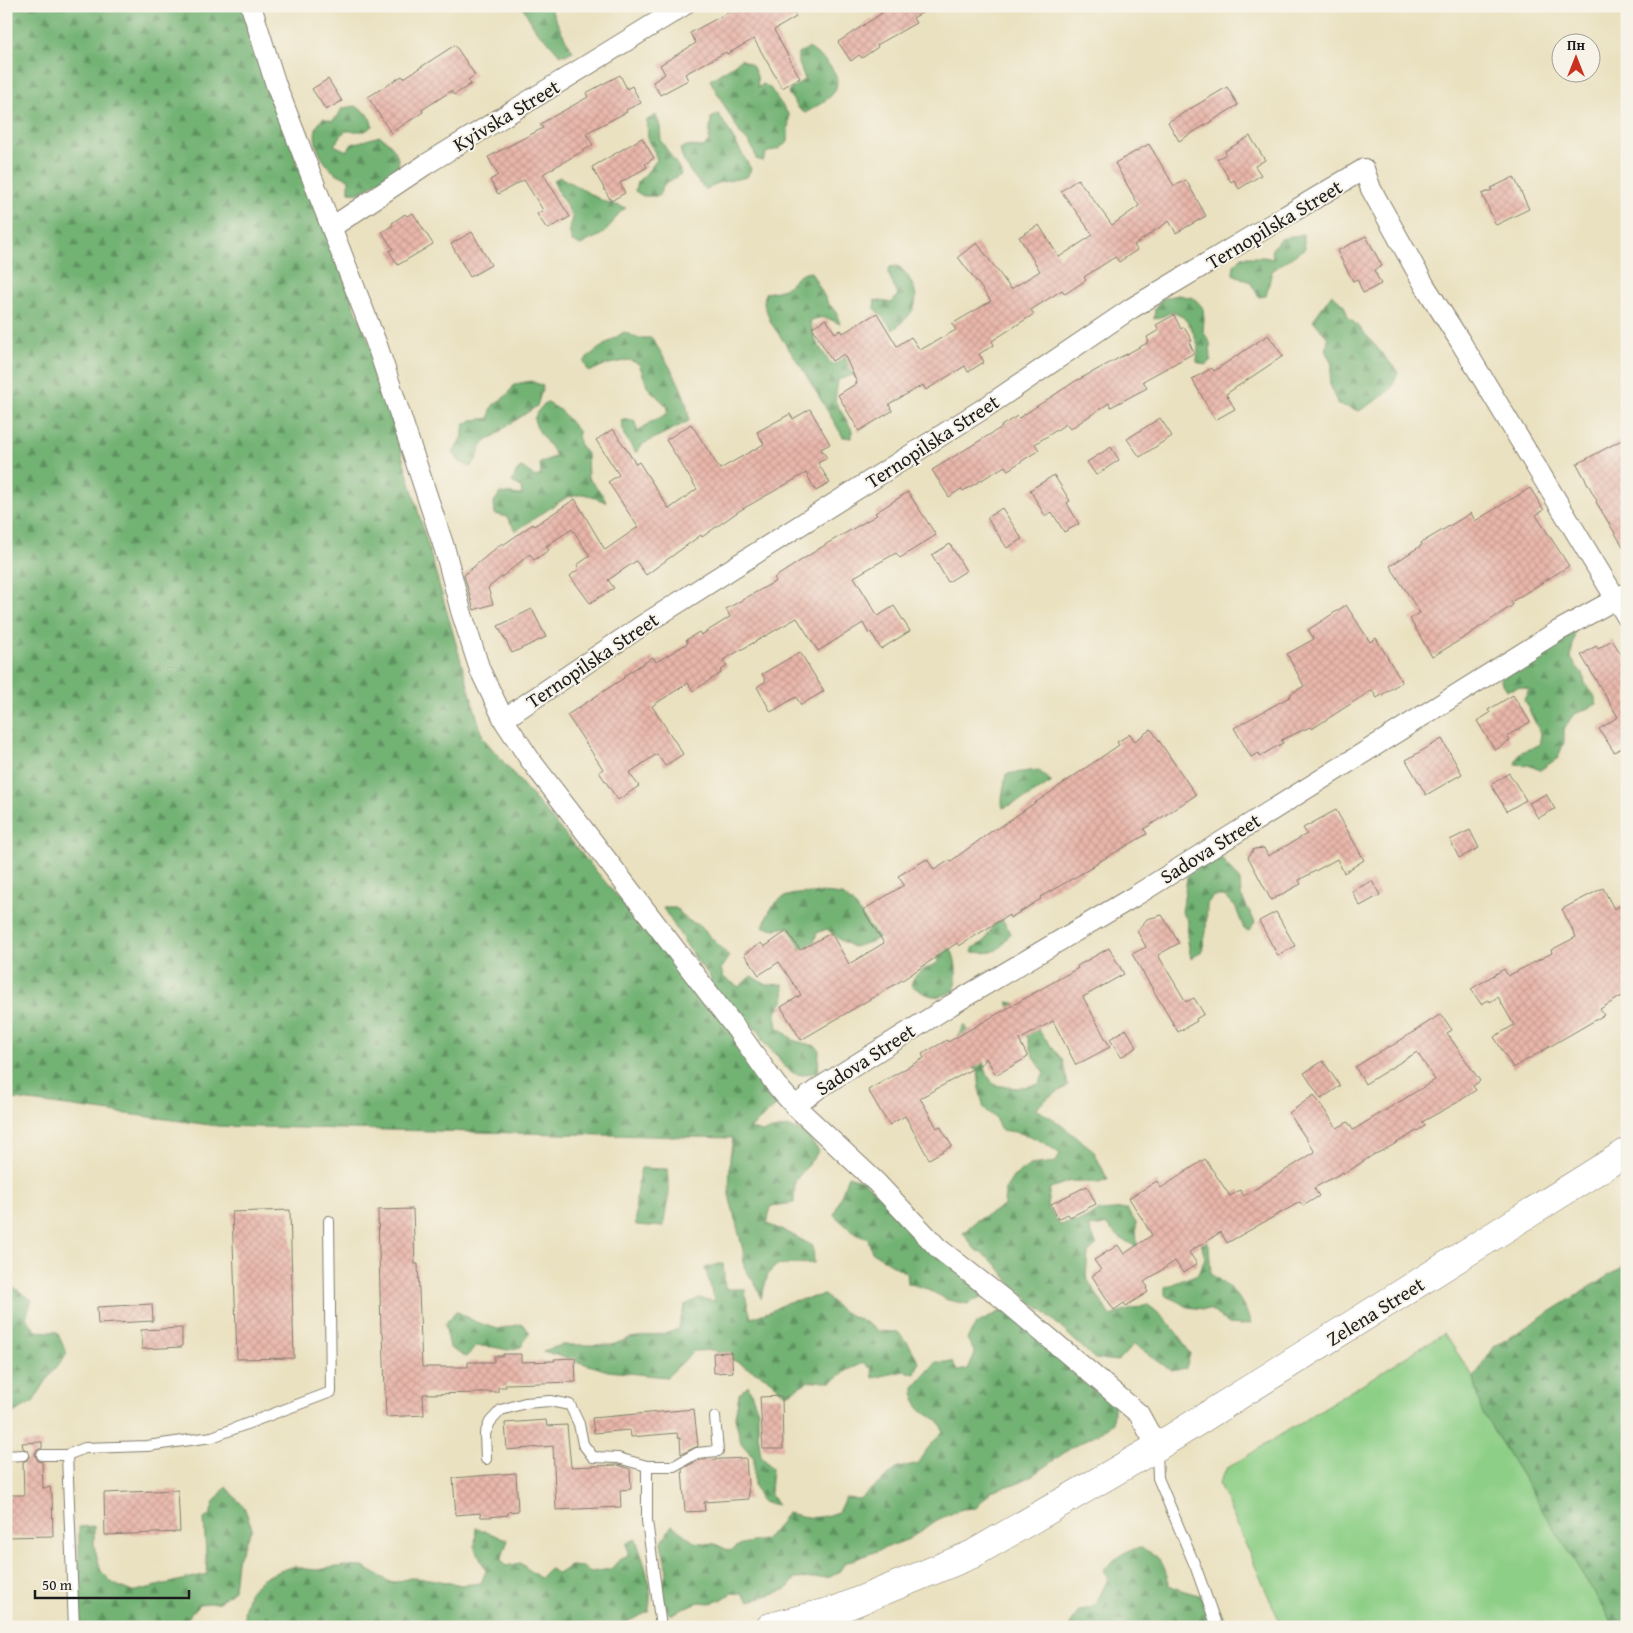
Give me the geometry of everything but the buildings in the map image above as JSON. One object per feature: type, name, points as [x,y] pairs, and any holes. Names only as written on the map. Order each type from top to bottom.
[{"type":"highway","name":"Zelena Street","points":[[770,1627],[839,1609],[971,1555],[1158,1447],[1627,1152]]},
{"type":"street","points":[[251,6],[276,86],[380,355],[445,550],[461,611],[480,670],[504,719],[531,761],[737,1030],[776,1085],[795,1106],[876,1182],[938,1248],[1002,1298],[1139,1414],[1158,1447]]},
{"type":"street","name":"Kyivska Street","points":[[332,227],[424,165],[683,6]]},
{"type":"street","name":"Ternopilska Street","points":[[504,719],[640,627],[986,407],[1132,308],[1364,169],[1372,189],[1425,286],[1621,596]]},
{"type":"street","points":[[1621,596],[1627,617]]},
{"type":"street","name":"Sadova Street","points":[[795,1106],[819,1088],[951,1005],[1135,896],[1341,765],[1558,631],[1621,596]]},
{"type":"lane","points":[[42,1455],[67,1455],[85,1448],[147,1446],[212,1437],[331,1392],[329,1221]]},
{"type":"lane","points":[[486,1459],[485,1434],[490,1422],[501,1410],[525,1402],[550,1401],[570,1405],[579,1424],[583,1444],[593,1457],[618,1458],[647,1466],[674,1466],[697,1452],[718,1451],[715,1417]]},
{"type":"lane","points":[[1158,1447],[1158,1478],[1196,1568],[1217,1627]]},
{"type":"lane","points":[[6,1456],[23,1455]]},
{"type":"lane","points":[[67,1455],[74,1627]]},
{"type":"lane","points":[[647,1466],[646,1521],[661,1627]]},
{"type":"green space","points":[[6,6],[242,6],[252,47],[372,350],[483,738],[787,1096],[750,1129],[763,1132],[787,1127],[804,1132],[819,1151],[795,1181],[794,1203],[771,1206],[767,1224],[813,1246],[814,1263],[777,1265],[768,1274],[761,1299],[759,1290],[744,1267],[743,1250],[729,1195],[730,1157],[733,1138],[218,1126],[6,1098]]},
{"type":"green space","points":[[522,6],[549,6],[573,51],[565,55],[559,54],[537,32]]},
{"type":"green space","points":[[809,48],[826,61],[837,79],[837,85],[829,97],[805,113],[799,109],[788,93],[805,79],[798,61],[798,54]]},
{"type":"green space","points":[[741,59],[752,65],[757,76],[758,88],[763,84],[770,88],[789,115],[788,142],[778,149],[766,153],[763,161],[756,159],[751,146],[741,135],[710,80]]},
{"type":"green space","points":[[355,106],[368,114],[373,126],[365,131],[345,131],[334,145],[347,151],[352,144],[380,136],[394,150],[398,158],[399,169],[359,193],[349,192],[349,179],[334,172],[326,164],[319,153],[315,135],[323,118],[332,121],[338,116],[342,108]]},
{"type":"green space","points":[[719,114],[751,169],[747,177],[717,183],[707,190],[690,171],[680,149],[686,146],[703,147],[709,142],[711,118]]},
{"type":"green space","points":[[656,115],[660,126],[661,141],[681,174],[663,186],[659,196],[643,196],[635,191],[637,182],[657,160],[648,141],[647,120]]},
{"type":"green space","points":[[560,177],[603,201],[626,208],[620,212],[601,235],[581,245],[572,242],[569,230],[573,218],[553,180]]},
{"type":"green space","points":[[1303,234],[1305,248],[1272,271],[1266,296],[1259,297],[1250,282],[1233,274],[1234,265],[1242,257],[1273,259],[1272,249],[1280,239]]},
{"type":"green space","points":[[898,266],[906,273],[914,288],[916,301],[911,312],[893,330],[874,307],[875,300],[892,303],[898,294],[888,273],[890,267]]},
{"type":"green space","points":[[811,272],[828,303],[836,312],[840,324],[825,318],[810,321],[815,340],[831,364],[838,363],[844,357],[861,356],[858,373],[838,380],[835,401],[852,430],[852,438],[843,437],[802,368],[771,323],[764,304],[765,293],[783,289],[799,276]]},
{"type":"green space","points":[[1332,294],[1344,305],[1348,317],[1398,372],[1391,389],[1359,411],[1338,404],[1330,384],[1332,366],[1330,358],[1326,353],[1328,338],[1313,320]]},
{"type":"green space","points":[[1178,295],[1194,298],[1203,308],[1203,331],[1210,343],[1211,360],[1205,365],[1197,362],[1198,345],[1191,327],[1183,317],[1172,312],[1154,319],[1155,308],[1161,299]]},
{"type":"green space","points":[[624,332],[638,338],[652,338],[681,388],[685,398],[689,421],[643,444],[636,453],[624,435],[621,420],[634,420],[638,432],[649,423],[667,414],[668,407],[648,388],[639,364],[629,360],[604,365],[589,372],[584,362],[596,351]]},
{"type":"green space","points":[[531,381],[543,386],[537,406],[486,440],[480,448],[477,459],[470,467],[460,462],[453,453],[463,436],[465,424],[472,420],[490,418],[491,408],[508,394],[515,384]]},
{"type":"green space","points":[[546,402],[560,410],[578,431],[579,443],[587,454],[588,478],[602,494],[606,502],[584,494],[567,497],[515,530],[507,517],[495,514],[494,502],[500,493],[522,495],[521,487],[512,482],[517,471],[522,467],[535,477],[541,475],[540,463],[556,456],[540,433],[534,419]]},
{"type":"green space","points":[[1575,631],[1571,658],[1583,673],[1585,683],[1594,695],[1597,704],[1573,715],[1564,729],[1564,742],[1558,758],[1540,770],[1528,765],[1515,764],[1519,753],[1539,745],[1541,734],[1524,700],[1529,689],[1519,687],[1507,690],[1500,679]]},
{"type":"green space","points":[[1038,770],[1052,782],[1026,798],[1003,808],[1002,796],[1006,774]]},
{"type":"green space","points":[[1218,854],[1240,881],[1241,896],[1255,922],[1249,931],[1244,929],[1236,908],[1224,896],[1213,896],[1207,904],[1206,932],[1202,951],[1191,959],[1187,936],[1188,921],[1182,912],[1187,877],[1191,870]]},
{"type":"green space","points":[[823,893],[843,895],[856,907],[879,937],[871,942],[853,947],[840,940],[827,929],[817,933],[813,946],[802,954],[789,927],[776,929],[763,927],[773,907],[785,897]]},
{"type":"green space","points":[[663,908],[676,908],[687,920],[699,925],[729,956],[721,968],[723,977],[739,987],[751,976],[767,985],[783,984],[785,998],[776,1013],[778,1027],[795,1041],[816,1046],[819,1050],[818,1074],[810,1073],[803,1075],[793,1073],[782,1064],[779,1058],[762,1041],[760,1032],[744,1020],[730,1014],[717,996],[709,975],[699,964]]},
{"type":"green space","points":[[1003,920],[1010,933],[1003,945],[991,952],[972,952],[974,947],[984,942],[994,924]]},
{"type":"green space","points":[[946,940],[956,964],[954,991],[942,996],[932,996],[911,985],[912,981],[926,968],[939,962],[937,950]]},
{"type":"green space","points":[[1008,1002],[1018,1004],[1063,1061],[1068,1086],[1049,1097],[1035,1109],[1052,1118],[1093,1150],[1108,1180],[1100,1183],[1071,1181],[1050,1188],[1047,1206],[1060,1225],[1081,1221],[1099,1211],[1127,1209],[1136,1223],[1137,1247],[1120,1238],[1106,1225],[1089,1227],[1097,1245],[1088,1253],[1086,1277],[1110,1316],[1147,1304],[1160,1315],[1172,1326],[1190,1354],[1186,1368],[1172,1371],[1134,1344],[1118,1361],[1095,1359],[1015,1288],[996,1264],[973,1247],[963,1233],[977,1220],[1004,1206],[1005,1190],[1013,1177],[1030,1165],[1056,1162],[1060,1154],[1032,1137],[1001,1130],[995,1118],[984,1109],[978,1070],[966,1065],[957,1039],[964,1025],[994,1085],[1017,1088],[1039,1084],[1044,1073],[1033,1055],[1027,1036],[1015,1018]]},
{"type":"green space","points":[[641,1168],[667,1169],[669,1193],[663,1227],[636,1225],[636,1196]]},
{"type":"green space","points":[[848,1176],[864,1181],[984,1296],[967,1304],[948,1300],[927,1289],[907,1283],[906,1273],[872,1252],[868,1239],[853,1232],[834,1215]]},
{"type":"green space","points":[[1200,1219],[1209,1246],[1211,1274],[1236,1294],[1251,1323],[1242,1325],[1229,1324],[1211,1310],[1188,1307],[1165,1295],[1165,1287],[1198,1274],[1205,1258],[1199,1235]]},
{"type":"green space","points":[[723,1263],[725,1289],[745,1289],[751,1318],[771,1311],[788,1302],[824,1295],[842,1311],[878,1331],[898,1332],[910,1346],[919,1362],[915,1374],[904,1371],[873,1378],[872,1369],[864,1363],[848,1370],[831,1382],[809,1381],[787,1394],[769,1379],[714,1350],[694,1351],[667,1377],[608,1371],[543,1351],[562,1345],[612,1345],[630,1338],[668,1333],[678,1329],[685,1305],[699,1298],[715,1301],[705,1268]]},
{"type":"green space","points":[[1627,1264],[1627,1627],[1615,1627],[1481,1410],[1474,1378],[1494,1347]]},
{"type":"green space","points":[[13,1287],[32,1300],[26,1317],[36,1331],[57,1332],[67,1354],[50,1375],[33,1402],[9,1415],[6,1438],[6,1314],[10,1312]]},
{"type":"green space","points":[[1005,1309],[1115,1397],[1113,1422],[1104,1430],[1071,1448],[1030,1477],[991,1491],[976,1508],[962,1509],[937,1520],[909,1539],[845,1563],[839,1572],[830,1577],[795,1579],[787,1589],[750,1601],[742,1594],[732,1593],[721,1600],[710,1603],[699,1602],[671,1615],[665,1610],[662,1585],[667,1571],[661,1543],[672,1525],[694,1542],[715,1544],[730,1551],[741,1544],[763,1540],[775,1530],[787,1513],[812,1517],[838,1512],[845,1498],[859,1499],[898,1468],[919,1463],[926,1450],[943,1431],[938,1420],[919,1408],[915,1399],[914,1387],[936,1362],[953,1362],[957,1371],[968,1369],[975,1353],[967,1339],[976,1324]]},
{"type":"green space","points":[[456,1311],[476,1322],[498,1329],[522,1324],[530,1332],[521,1347],[508,1350],[477,1346],[466,1357],[450,1348],[445,1324]]},
{"type":"green space","points":[[1444,1333],[1474,1378],[1481,1410],[1615,1627],[1282,1627],[1219,1484],[1226,1469]]},
{"type":"green space","points":[[748,1385],[758,1411],[761,1456],[772,1468],[770,1492],[777,1505],[762,1502],[754,1485],[754,1458],[741,1443],[735,1417],[739,1394]]},
{"type":"green space","points":[[226,1487],[244,1507],[252,1528],[237,1560],[234,1590],[219,1602],[200,1604],[182,1627],[82,1627],[76,1601],[79,1574],[79,1527],[94,1526],[94,1546],[101,1571],[114,1584],[132,1592],[207,1574],[204,1519],[210,1515],[214,1502]]},
{"type":"green space","points":[[476,1528],[508,1540],[501,1560],[506,1566],[520,1563],[540,1578],[550,1568],[558,1574],[570,1566],[583,1567],[591,1572],[611,1569],[620,1559],[628,1555],[627,1543],[636,1539],[649,1585],[650,1603],[648,1612],[616,1627],[585,1627],[579,1622],[552,1628],[537,1623],[512,1625],[510,1627],[246,1627],[244,1611],[250,1591],[263,1578],[295,1566],[317,1570],[344,1566],[363,1567],[392,1583],[410,1578],[429,1579],[462,1585],[481,1583],[486,1571],[475,1547]]},
{"type":"green space","points":[[1141,1548],[1158,1558],[1166,1572],[1170,1585],[1211,1601],[1220,1611],[1229,1627],[1069,1627],[1079,1611],[1095,1606],[1108,1579],[1103,1571],[1125,1553]]}]
